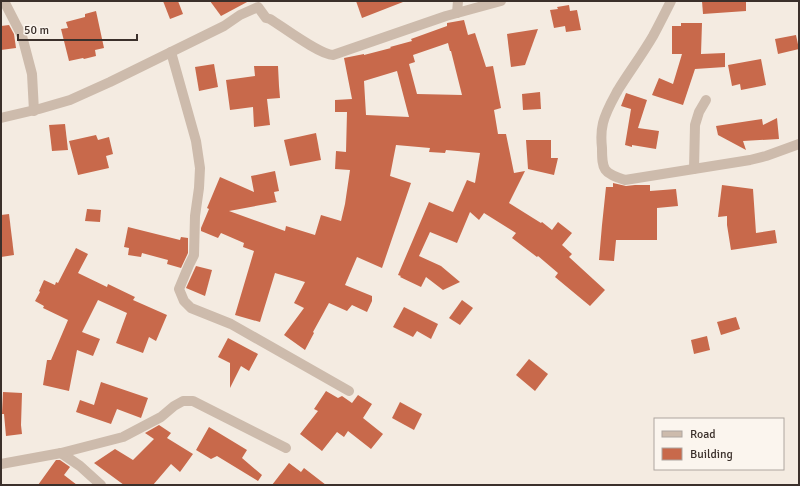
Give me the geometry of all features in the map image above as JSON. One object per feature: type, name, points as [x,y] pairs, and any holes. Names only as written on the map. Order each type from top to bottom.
[{"type":"street","points":[[4,1],[22,36],[32,74],[34,111]]},
{"type":"street","points":[[457,13],[458,1]]},
{"type":"street","points":[[1,118],[34,111],[70,100],[224,26],[258,4],[266,18],[270,19],[308,44],[328,55],[333,55],[346,52],[457,13],[502,1]]},
{"type":"street","points":[[671,1],[653,36],[608,108],[601,135],[602,162],[606,171],[613,176],[625,180],[750,160],[799,144]]},
{"type":"street","points":[[171,52],[196,141],[200,168],[200,188],[195,216],[194,255],[179,289],[184,301],[191,308],[232,324],[349,391]]},
{"type":"street","points":[[694,169],[695,125],[699,112],[706,100]]},
{"type":"street","points":[[1,464],[61,453],[123,437],[162,417],[174,406],[183,401],[193,401],[286,448]]},
{"type":"street","points":[[61,453],[80,466],[101,485]]},
{"type":"building","points":[[163,1],[178,1],[183,14],[170,19]]},
{"type":"building","points":[[210,1],[249,1],[221,16]]},
{"type":"building","points":[[356,1],[402,1],[403,2],[362,18]]},
{"type":"building","points":[[702,1],[746,1],[746,11],[703,14]]},
{"type":"building","points":[[569,5],[570,11],[577,10],[581,30],[566,32],[565,26],[554,28],[550,10]]},
{"type":"building","points":[[96,11],[104,48],[95,50],[96,56],[69,61],[61,29],[68,28],[66,22],[85,17],[85,14]]},
{"type":"building","points":[[464,20],[468,35],[475,33],[486,67],[493,66],[501,108],[494,110],[498,134],[506,134],[514,173],[525,171],[509,203],[541,223],[542,222],[552,230],[558,222],[572,233],[562,245],[572,254],[569,257],[605,290],[590,306],[555,277],[558,273],[538,256],[537,257],[512,238],[516,233],[484,213],[479,220],[470,212],[457,243],[430,232],[419,256],[441,266],[460,282],[443,290],[426,277],[421,287],[400,277],[401,276],[398,275],[429,202],[453,212],[467,180],[475,183],[480,153],[446,150],[445,153],[429,152],[430,148],[396,145],[390,176],[411,183],[382,268],[357,257],[345,285],[372,296],[372,301],[367,312],[352,305],[347,311],[329,303],[305,350],[284,335],[304,308],[294,303],[305,282],[275,273],[260,322],[235,315],[254,251],[243,247],[244,243],[221,233],[218,238],[201,231],[209,209],[207,208],[220,177],[254,192],[251,176],[275,171],[279,191],[274,192],[277,202],[229,211],[285,231],[286,226],[315,235],[321,215],[341,221],[350,170],[335,169],[336,151],[346,152],[347,112],[335,112],[335,100],[352,99],[344,58],[364,55],[412,41],[411,39],[447,26],[447,23]],"holes":[[[448,43],[462,95],[417,94],[409,64],[415,62],[413,55]],[[397,71],[409,117],[366,115],[364,81]]]},
{"type":"building","points":[[681,23],[702,23],[701,54],[725,53],[725,67],[695,69],[683,105],[652,95],[659,78],[673,84],[682,54],[672,54],[672,26],[681,26]]},
{"type":"building","points":[[9,25],[14,34],[16,48],[1,50],[1,26]]},
{"type":"building","points":[[538,29],[525,65],[511,67],[507,34]]},
{"type":"building","points":[[796,35],[799,49],[778,54],[775,39]]},
{"type":"building","points":[[761,59],[766,85],[741,90],[740,84],[732,86],[728,65]]},
{"type":"building","points":[[214,64],[218,87],[199,91],[195,67]]},
{"type":"building","points":[[254,66],[278,66],[280,98],[267,99],[270,125],[254,127],[253,107],[230,110],[226,80],[255,76]]},
{"type":"building","points":[[540,92],[541,109],[523,110],[522,94]]},
{"type":"building","points":[[626,93],[647,100],[638,128],[659,131],[656,149],[625,145],[631,109],[621,106]]},
{"type":"building","points":[[777,118],[779,139],[743,141],[746,150],[718,135],[716,126],[762,119],[763,125]]},
{"type":"building","points":[[65,124],[68,150],[52,151],[49,125]]},
{"type":"building","points":[[316,133],[321,160],[290,166],[284,140]]},
{"type":"building","points":[[96,135],[98,140],[109,137],[113,154],[106,156],[109,168],[78,175],[69,141]]},
{"type":"building","points":[[526,140],[551,140],[551,158],[558,158],[554,175],[528,169]]},
{"type":"building","points":[[613,183],[626,186],[650,185],[650,191],[676,189],[678,206],[657,208],[657,240],[616,240],[614,261],[599,260],[606,187],[613,187]]},
{"type":"building","points":[[722,185],[753,189],[756,233],[775,230],[777,243],[731,250],[727,216],[718,217]]},
{"type":"building","points":[[87,209],[101,210],[100,222],[85,221]]},
{"type":"building","points":[[9,214],[14,255],[1,257],[1,215]]},
{"type":"building","points":[[128,227],[180,240],[181,237],[188,238],[188,253],[181,268],[167,264],[168,260],[142,253],[141,257],[128,255],[129,248],[124,247]]},
{"type":"building","points":[[76,248],[88,254],[78,273],[107,287],[108,284],[135,297],[133,300],[167,315],[156,341],[149,337],[143,353],[116,343],[127,313],[98,300],[82,332],[100,339],[93,356],[77,350],[69,391],[43,385],[47,360],[51,360],[68,320],[43,308],[44,306],[35,301],[44,280],[55,285],[56,282],[58,283]]},
{"type":"building","points":[[196,266],[212,270],[205,296],[186,288]]},
{"type":"building","points":[[462,300],[473,308],[460,325],[449,318]]},
{"type":"building","points":[[404,307],[438,324],[431,339],[417,331],[413,337],[393,327]]},
{"type":"building","points":[[736,317],[740,329],[721,335],[717,322]]},
{"type":"building","points":[[707,336],[710,350],[694,354],[691,340]]},
{"type":"building","points":[[228,338],[258,354],[249,371],[241,366],[230,388],[230,363],[218,357]]},
{"type":"building","points":[[529,359],[548,374],[535,391],[516,375]]},
{"type":"building","points":[[101,382],[148,398],[141,418],[117,409],[111,424],[76,412],[80,400],[94,405]]},
{"type":"building","points":[[326,391],[338,398],[342,396],[352,403],[358,395],[372,404],[363,418],[383,434],[371,449],[348,431],[344,437],[337,432],[322,451],[300,434],[318,411],[314,409]]},
{"type":"building","points":[[3,392],[22,393],[22,434],[6,436],[4,414],[2,414]]},
{"type":"building","points":[[400,402],[422,414],[414,430],[392,418]]},
{"type":"building","points":[[159,425],[171,433],[167,438],[193,454],[180,472],[171,464],[153,485],[124,485],[94,463],[115,449],[133,460],[154,439],[145,433]]},
{"type":"building","points":[[209,427],[247,450],[242,458],[262,475],[258,481],[217,456],[211,459],[196,450]]},
{"type":"building","points":[[56,460],[60,460],[70,467],[64,475],[77,485],[38,485]]},
{"type":"building","points":[[289,463],[301,472],[304,468],[326,485],[272,485]]}]
